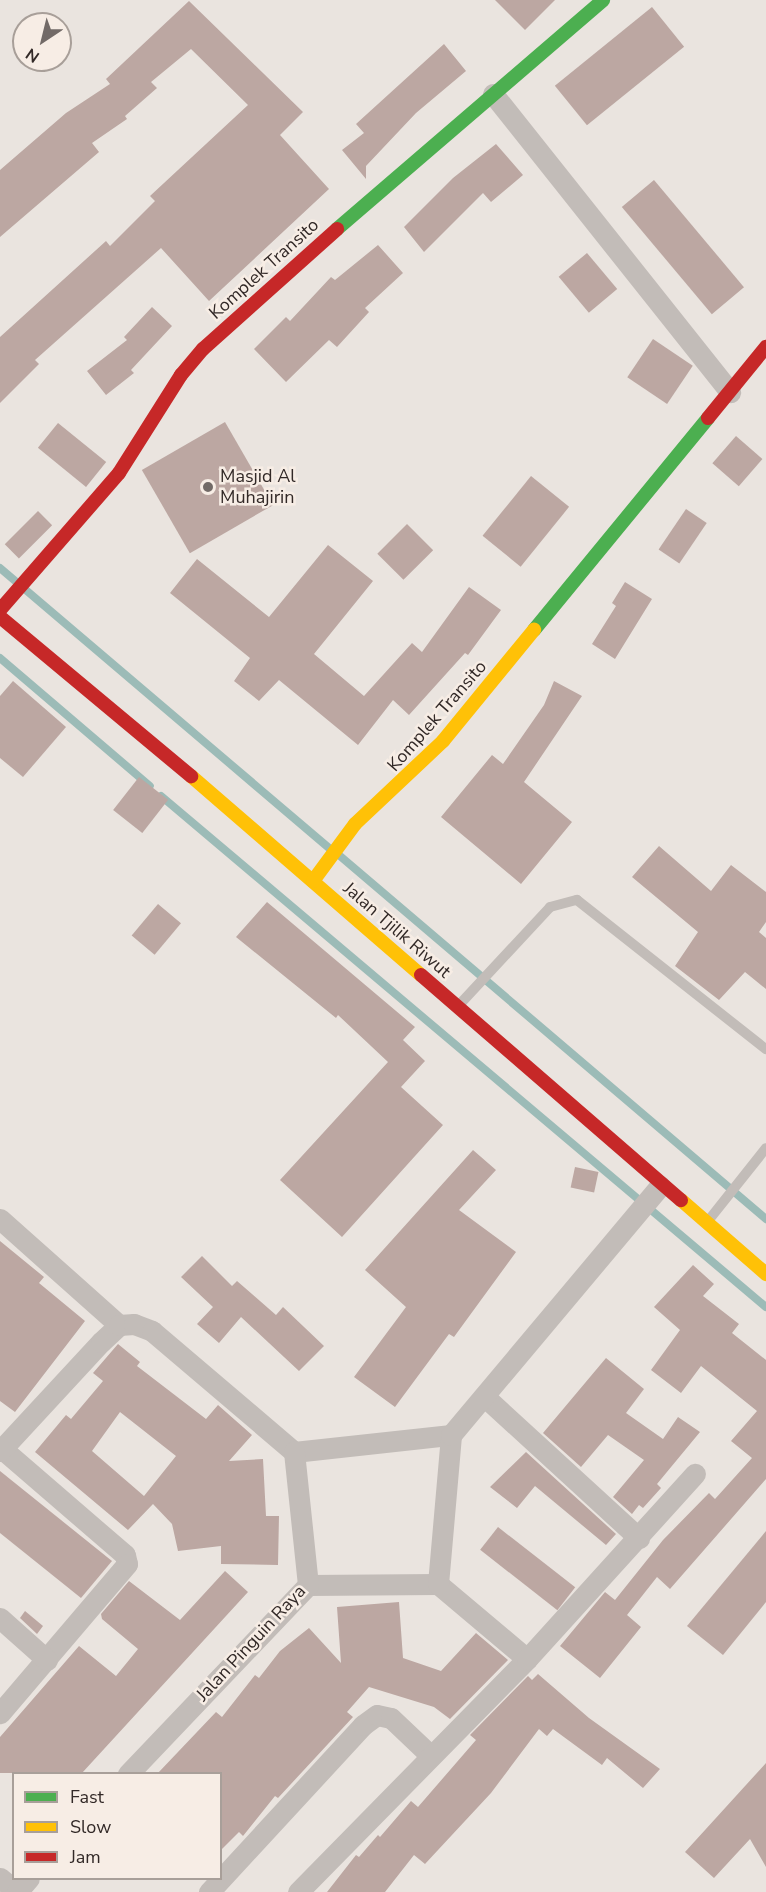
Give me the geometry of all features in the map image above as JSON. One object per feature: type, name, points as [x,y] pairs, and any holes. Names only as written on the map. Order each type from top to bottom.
[{"type":"main road","name":"Komplek Transito","points":[[0,610],[119,473],[181,375],[203,349],[244,308],[603,0]]},
{"type":"main road","name":"Komplek Transito","points":[[313,881],[355,824],[400,785],[443,741],[766,348]]},
{"type":"main road","name":"Jalan Tjilik Riwut","points":[[0,617],[313,881],[660,1186],[766,1274]]},
{"type":"street","points":[[493,94],[730,392]]},
{"type":"street","points":[[438,1584],[450,1435],[485,1397],[660,1186]]},
{"type":"street","points":[[0,1220],[119,1325]]},
{"type":"street","points":[[0,1713],[127,1564],[125,1556],[1,1449],[119,1325],[134,1324],[152,1331],[294,1452],[450,1435]]},
{"type":"street","points":[[485,1397],[639,1538]]},
{"type":"street","name":"Jalan Pinguin Raya","points":[[129,1772],[308,1585],[294,1452]]},
{"type":"street","points":[[298,1892],[527,1659],[695,1474]]},
{"type":"street","points":[[308,1585],[438,1584],[527,1659]]},
{"type":"street","points":[[0,1618],[47,1660]]},
{"type":"street","points":[[222,1878],[363,1725],[377,1715],[391,1718],[431,1756]]},
{"type":"street","points":[[0,1878],[17,1892],[28,1880]]},
{"type":"street","points":[[209,1892],[220,1880]]},
{"type":"lane","points":[[458,1007],[550,907],[577,900],[766,1049]]},
{"type":"lane","points":[[706,1223],[766,1148]]},
{"type":"building","points":[[495,0],[555,0],[525,30]]},
{"type":"building","points":[[189,1],[303,112],[280,135],[329,189],[209,301],[161,248],[35,360],[39,364],[0,403],[0,337],[106,241],[110,246],[155,201],[150,196],[248,105],[191,49],[151,82],[157,88],[125,116],[127,119],[92,143],[99,152],[0,237],[0,170],[66,113],[110,84],[106,79]]},
{"type":"building","points":[[652,7],[684,47],[587,125],[555,86]]},
{"type":"building","points":[[444,44],[466,71],[416,113],[366,166],[366,179],[342,150],[364,133],[356,124]]},
{"type":"building","points":[[496,144],[523,175],[491,202],[483,193],[424,252],[404,227],[453,178]]},
{"type":"building","points":[[654,180],[744,287],[712,314],[622,207]]},
{"type":"building","points":[[378,245],[403,273],[365,308],[369,312],[337,347],[329,340],[286,382],[254,349],[286,317],[290,321],[331,277],[335,280]]},
{"type":"building","points":[[587,253],[617,289],[589,313],[559,277]]},
{"type":"building","points":[[152,307],[172,326],[131,370],[134,373],[106,395],[87,371],[127,340],[124,337]]},
{"type":"building","points":[[653,339],[693,366],[667,404],[627,377]]},
{"type":"building","name":"Masjid Al Muhajirin","points":[[225,422],[273,505],[190,553],[142,470]]},
{"type":"building","points":[[58,423],[106,462],[86,487],[38,448]]},
{"type":"building","points":[[736,436],[762,459],[739,486],[712,463]]},
{"type":"building","points":[[531,476],[569,507],[521,567],[483,536]]},
{"type":"building","points":[[686,509],[707,523],[679,564],[659,550]]},
{"type":"building","points":[[38,511],[52,525],[19,558],[5,544]]},
{"type":"building","points":[[407,524],[433,550],[403,580],[377,554]]},
{"type":"building","points":[[328,545],[373,581],[314,654],[364,696],[412,643],[422,652],[469,587],[501,610],[468,655],[465,653],[409,715],[393,700],[358,745],[279,680],[259,701],[234,681],[250,658],[170,593],[197,559],[269,617]]},
{"type":"building","points":[[625,582],[652,599],[615,659],[592,644],[616,606],[612,603]]},
{"type":"building","points":[[13,681],[66,727],[23,777],[0,758],[0,696]]},
{"type":"building","points":[[554,681],[582,696],[524,782],[572,822],[521,884],[441,817],[492,755],[503,764],[544,705]]},
{"type":"building","points":[[139,777],[168,800],[142,833],[113,810]]},
{"type":"building","points":[[659,846],[711,891],[731,865],[766,892],[766,922],[759,932],[766,938],[766,989],[745,972],[719,1000],[675,966],[698,932],[632,877]]},
{"type":"building","points":[[267,902],[415,1027],[403,1040],[425,1061],[401,1087],[443,1125],[342,1237],[280,1180],[388,1062],[338,1015],[336,1018],[236,937]]},
{"type":"building","points":[[158,904],[181,923],[155,955],[132,935]]},
{"type":"building","points":[[473,1150],[496,1170],[459,1210],[516,1252],[454,1337],[449,1334],[395,1407],[354,1377],[406,1307],[365,1270]]},
{"type":"building","points":[[575,1167],[598,1172],[594,1193],[571,1188]]},
{"type":"building","points":[[0,1241],[44,1277],[39,1283],[85,1321],[15,1412],[0,1401]]},
{"type":"building","points":[[202,1256],[232,1286],[237,1281],[276,1315],[283,1307],[324,1346],[299,1371],[241,1317],[219,1343],[197,1324],[213,1307],[181,1277]]},
{"type":"building","points":[[693,1265],[714,1284],[703,1296],[739,1324],[732,1333],[766,1360],[766,1479],[670,1589],[657,1577],[627,1615],[641,1627],[600,1678],[560,1646],[605,1592],[615,1600],[663,1540],[709,1493],[715,1499],[752,1458],[731,1441],[757,1411],[701,1366],[681,1393],[651,1370],[680,1330],[654,1307]]},
{"type":"building","points":[[118,1344],[140,1362],[137,1366],[206,1419],[218,1405],[252,1435],[229,1461],[263,1459],[266,1516],[279,1516],[278,1565],[221,1564],[221,1546],[178,1551],[172,1524],[153,1504],[128,1530],[35,1452],[66,1415],[71,1419],[103,1381],[93,1373]],"holes":[[[120,1412],[176,1456],[144,1496],[92,1451]]]},
{"type":"building","points":[[606,1358],[644,1389],[626,1413],[663,1439],[678,1417],[700,1432],[657,1484],[661,1488],[643,1508],[639,1505],[632,1514],[613,1497],[644,1460],[608,1435],[581,1467],[543,1433]]},
{"type":"building","points":[[526,1452],[616,1534],[606,1545],[535,1486],[517,1508],[490,1487]]},
{"type":"building","points":[[0,1471],[112,1561],[81,1598],[0,1533]]},
{"type":"building","points":[[498,1527],[575,1587],[557,1610],[480,1550]]},
{"type":"building","points":[[766,1531],[766,1602],[723,1655],[687,1626]]},
{"type":"building","points":[[225,1571],[248,1592],[83,1772],[0,1773],[0,1737],[79,1646],[116,1676],[138,1649],[102,1619],[101,1614],[129,1581],[180,1620]]},
{"type":"building","points":[[399,1602],[403,1658],[441,1671],[476,1633],[508,1660],[450,1719],[434,1707],[369,1687],[347,1712],[353,1717],[278,1798],[275,1796],[243,1836],[239,1832],[222,1849],[222,1772],[159,1772],[216,1712],[222,1717],[255,1675],[259,1678],[280,1651],[309,1628],[341,1663],[337,1607]]},
{"type":"building","points":[[25,1611],[43,1626],[37,1634],[20,1618]]},
{"type":"building","points":[[538,1674],[589,1718],[660,1769],[643,1788],[607,1758],[602,1765],[553,1729],[547,1736],[539,1729],[491,1793],[425,1864],[414,1855],[385,1892],[327,1892],[356,1855],[359,1857],[378,1835],[380,1837],[411,1801],[418,1807],[476,1740],[470,1735],[528,1676],[532,1680]]},
{"type":"building","points":[[766,1763],[766,1867],[750,1839],[714,1878],[685,1852]]},
{"type":"waterway","points":[[0,568],[330,849]]},
{"type":"waterway","points":[[0,658],[150,786]]},
{"type":"waterway","points":[[161,796],[766,1307]]},
{"type":"waterway","points":[[340,856],[766,1219]]},
{"type":"traffic: fast","points":[[337,229],[603,0]]},
{"type":"traffic: fast","points":[[534,630],[708,418]]},
{"type":"traffic: slow","points":[[313,881],[355,824],[443,741],[534,630]]},
{"type":"traffic: slow","points":[[191,776],[421,975]]},
{"type":"traffic: slow","points":[[681,1200],[766,1274]]},
{"type":"traffic: jam","points":[[0,610],[119,473],[181,375],[203,349],[337,229]]},
{"type":"traffic: jam","points":[[708,418],[766,347]]},
{"type":"traffic: jam","points":[[0,617],[191,776]]},
{"type":"traffic: jam","points":[[421,975],[681,1200]]},
{"type":"place","name":"Masjid Al Muhajirin","points":[[208,487]]}]
